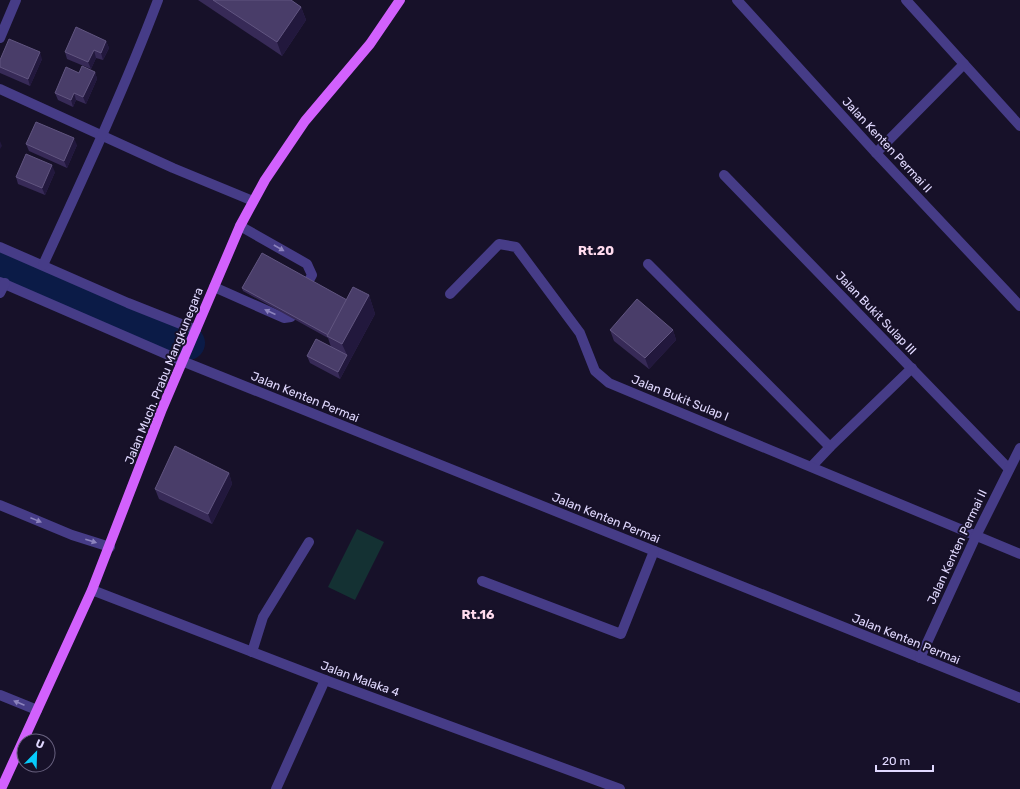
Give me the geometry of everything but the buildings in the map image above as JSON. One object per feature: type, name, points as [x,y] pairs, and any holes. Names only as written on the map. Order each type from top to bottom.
[{"type":"main road","name":"Jalan Much. Prabu Mangkunegara","points":[[1,789],[92,590],[182,361],[240,226],[265,180],[305,122],[370,44],[400,0]]},
{"type":"street","points":[[0,38],[16,0]]},
{"type":"street","points":[[43,265],[103,136],[138,53],[158,0]]},
{"type":"street","name":"Jalan Kenten Permai II","points":[[737,0],[876,153],[1020,306]]},
{"type":"street","points":[[906,0],[1020,126]]},
{"type":"street","points":[[876,153],[964,64]]},
{"type":"street","points":[[0,89],[253,202]]},
{"type":"street","name":"Jalan Bukit Sulap III","points":[[724,175],[1009,469]]},
{"type":"street","points":[[214,287],[284,318],[291,317],[312,275],[307,264],[240,226]]},
{"type":"street","name":"Jalan Bukit Sulap I","points":[[450,294],[499,244],[516,247],[580,333],[595,372],[600,378],[1020,554]]},
{"type":"street","points":[[0,247],[128,303],[196,330]]},
{"type":"street","points":[[648,264],[830,447]]},
{"type":"street","points":[[0,293],[2,283]]},
{"type":"street","name":"Jalan Kenten Permai","points":[[2,283],[182,361],[1020,698]]},
{"type":"street","points":[[812,466],[912,368]]},
{"type":"street","name":"Jalan Kenten Permai II","points":[[920,658],[976,536],[1020,448]]},
{"type":"street","points":[[0,505],[72,535],[110,547]]},
{"type":"street","points":[[252,652],[263,617],[309,542]]},
{"type":"street","points":[[482,581],[621,634],[654,551]]},
{"type":"street","name":"Jalan Malaka 4","points":[[92,590],[325,680],[620,789]]},
{"type":"street","points":[[276,789],[325,680]]},
{"type":"street","points":[[0,695],[37,710]]},
{"type":"green space","points":[[357,529],[384,542],[355,600],[328,587]]},
{"type":"waterway","points":[[0,264],[149,329],[188,343]]},
{"type":"district","name":"Rt.20","points":[[596,250]]},
{"type":"district","name":"Rt.16","points":[[478,614]]}]
